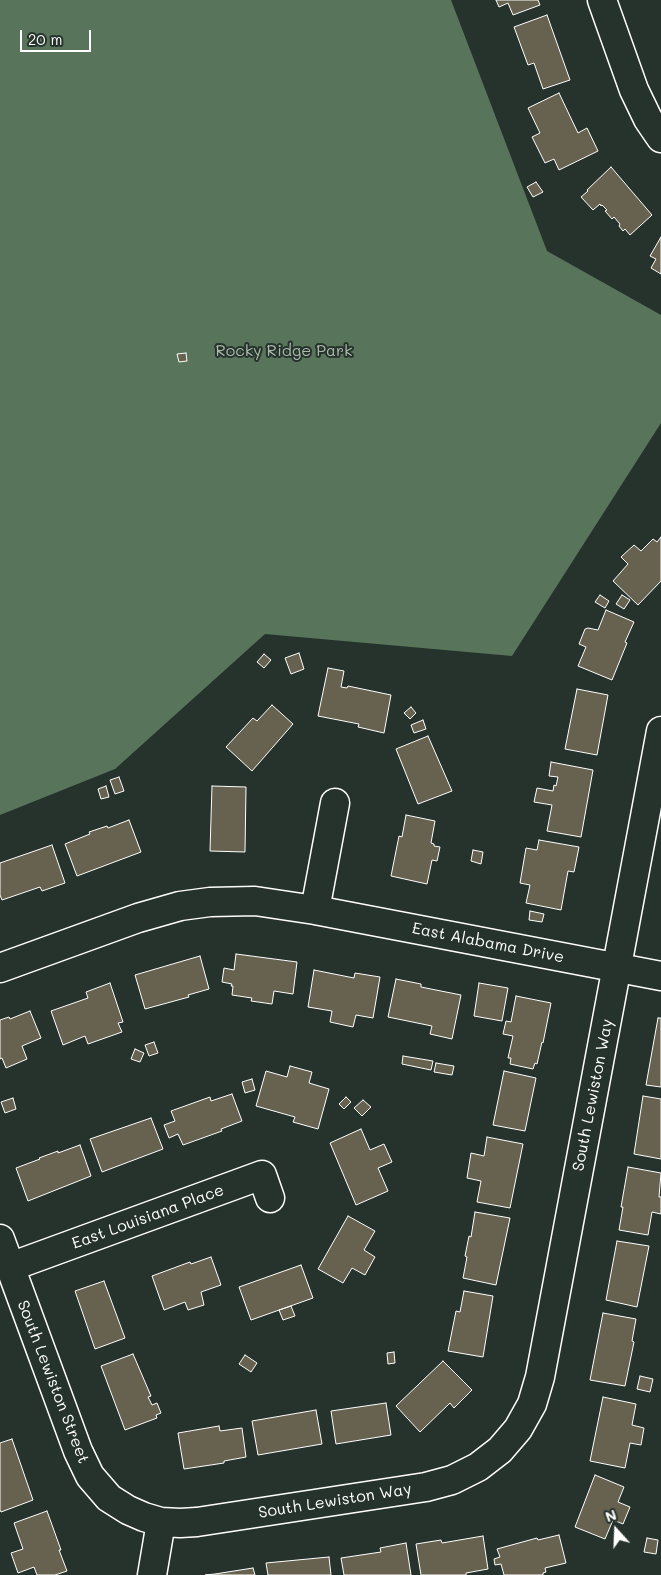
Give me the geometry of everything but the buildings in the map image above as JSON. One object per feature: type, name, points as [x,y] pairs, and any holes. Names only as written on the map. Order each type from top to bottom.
[{"type":"street","points":[[602,0],[634,90],[648,119],[661,138]]},
{"type":"street","name":"South Lewiston Way","points":[[161,1522],[197,1522],[426,1487],[452,1480],[478,1467],[508,1458],[518,1429],[532,1404],[540,1377],[661,731]]},
{"type":"street","points":[[315,910],[335,803]]},
{"type":"street","name":"East Alabama Drive","points":[[0,968],[138,918],[180,906],[210,902],[255,901],[315,910],[661,976]]},
{"type":"street","name":"East Louisiana Place","points":[[10,1267],[262,1175],[270,1198]]},
{"type":"street","name":"South Lewiston Street","points":[[0,1239],[78,1452],[90,1476],[110,1498],[128,1510],[161,1522]]},
{"type":"street","points":[[152,1575],[161,1522]]},
{"type":"green space","name":"Rocky Ridge Park","points":[[0,0],[451,0],[547,251],[661,315],[661,423],[512,656],[265,634],[115,769],[0,815]]}]
